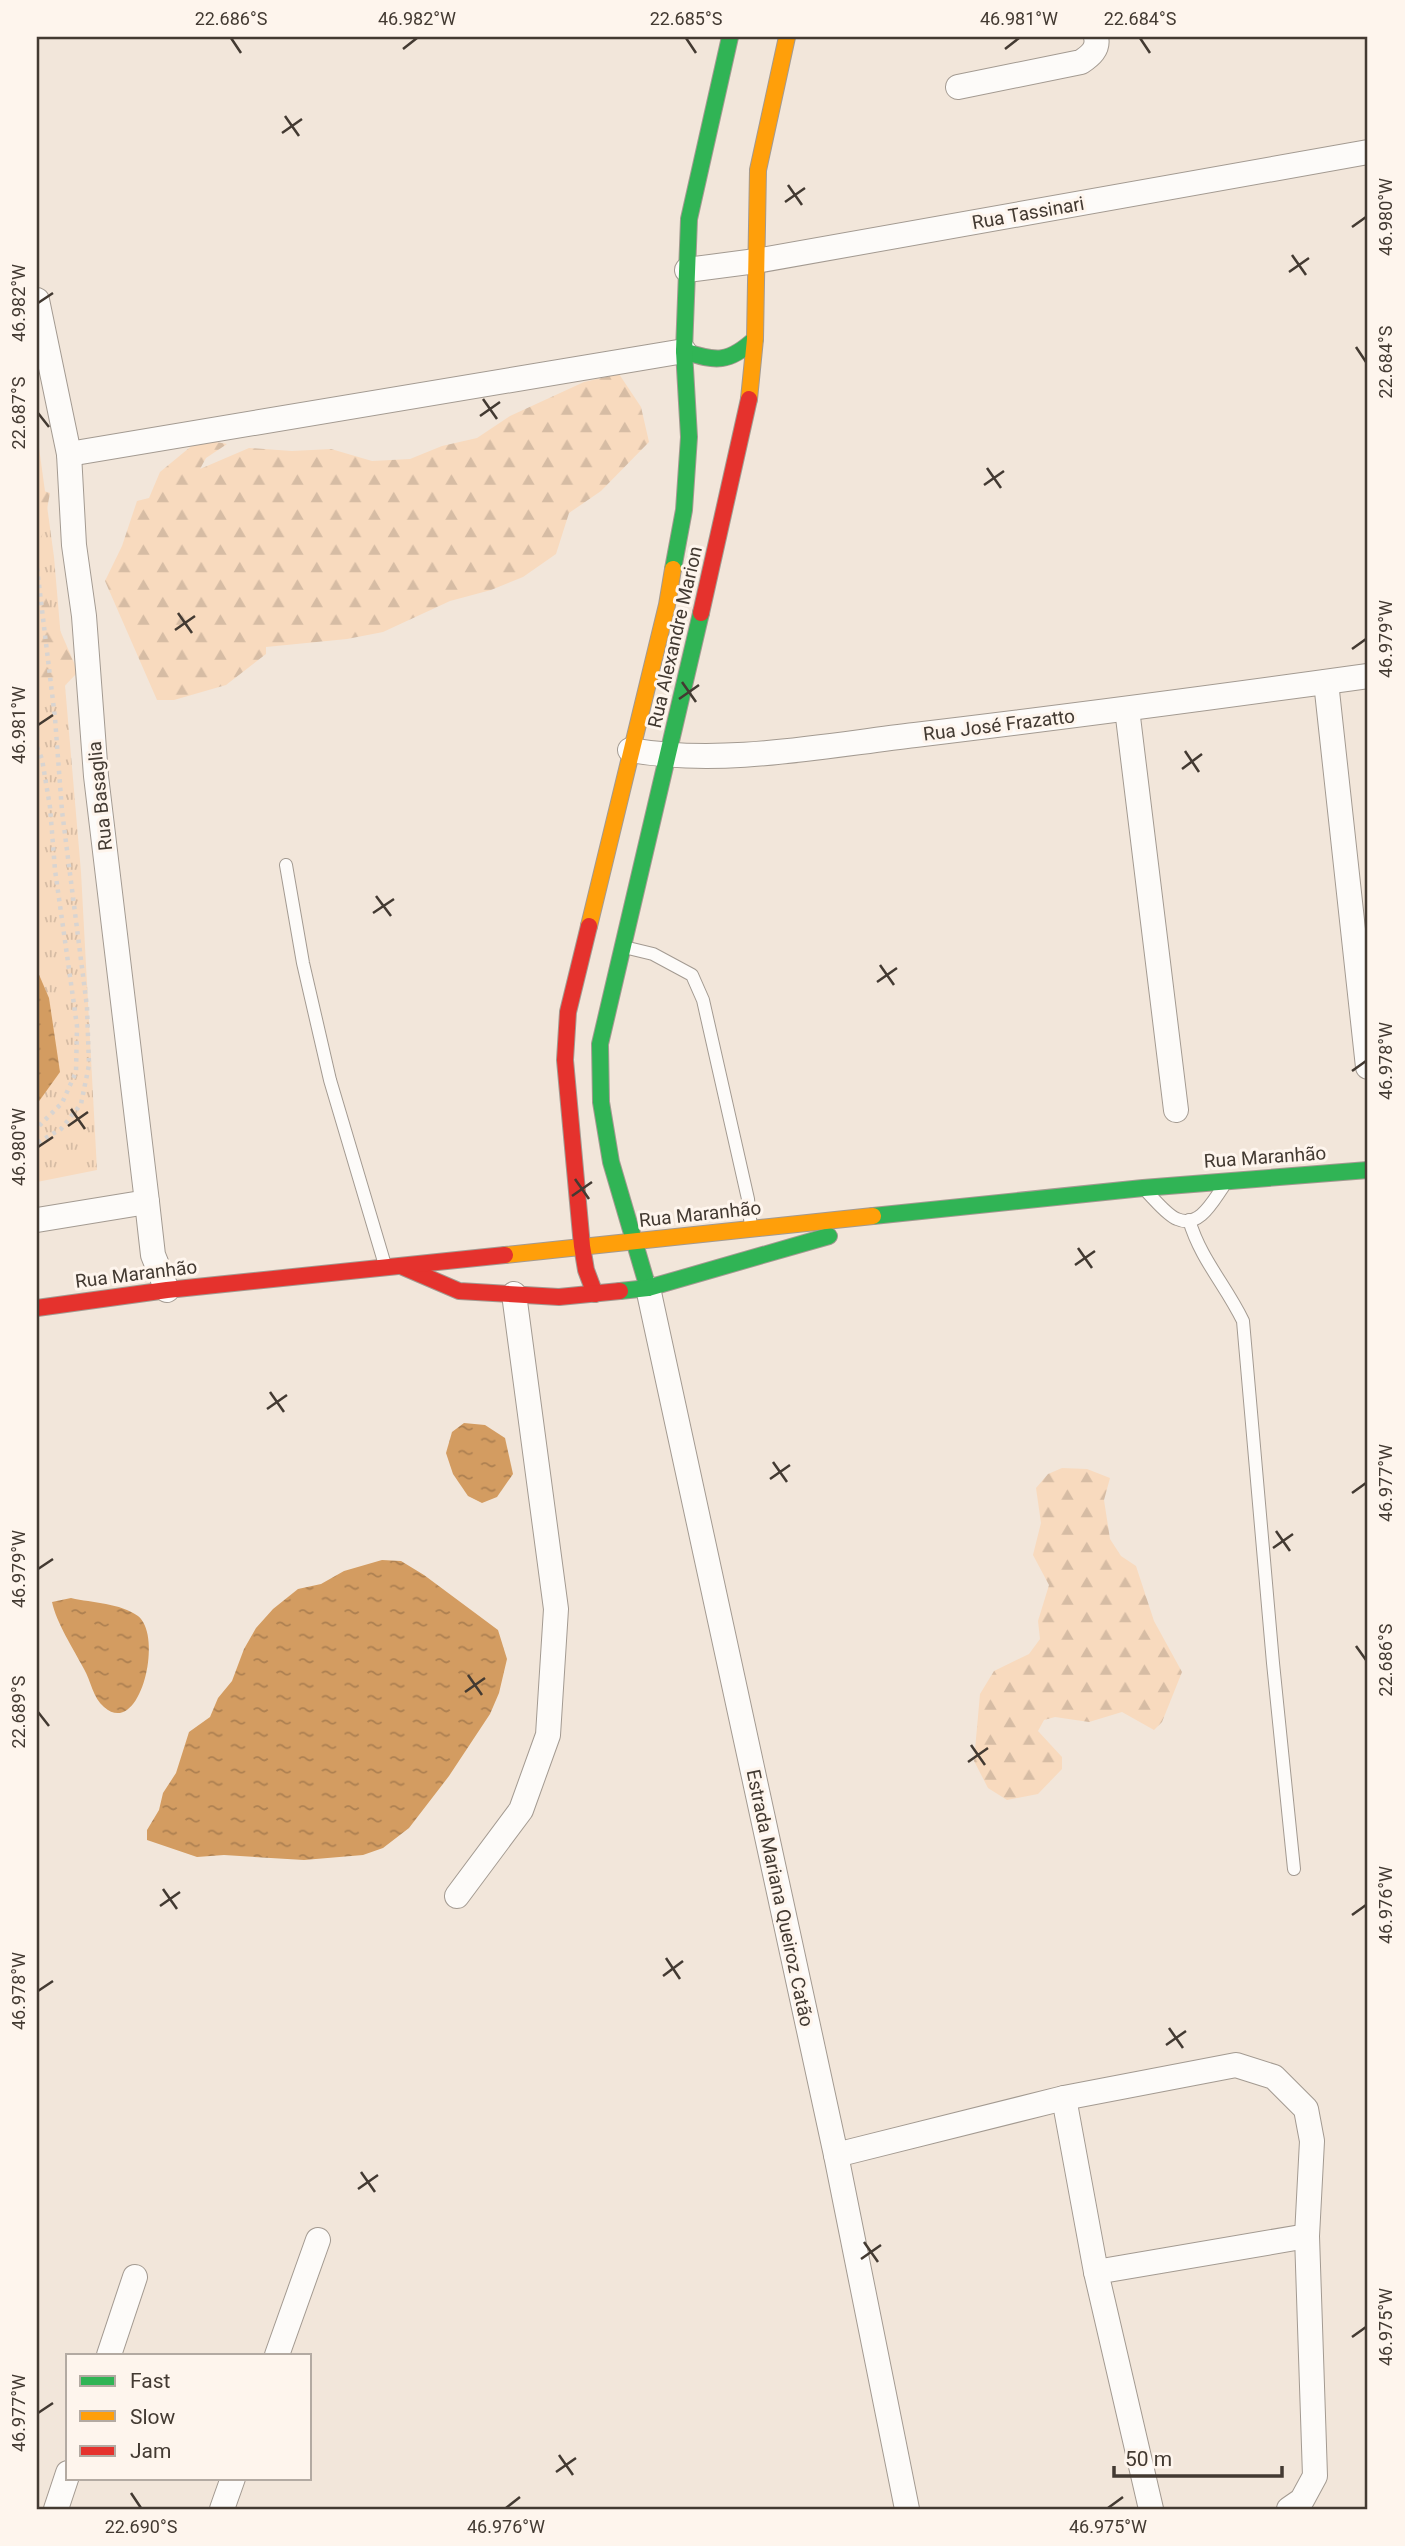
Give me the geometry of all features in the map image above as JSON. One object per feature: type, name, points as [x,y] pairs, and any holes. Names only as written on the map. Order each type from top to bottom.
[{"type":"street","name":"Rua Alexandre Marion","points":[[595,1294],[586,1270],[582,1246],[565,1060],[568,1012],[667,605],[684,510],[689,437],[684,351],[689,219],[730,37]]},
{"type":"street","name":"Rua Alexandre Marion","points":[[648,1288],[611,1162],[601,1102],[600,1044],[669,757],[749,400],[755,339],[758,170],[787,37]]},
{"type":"street","points":[[958,87],[1081,62],[1093,54],[1096,37]]},
{"type":"street","name":"Rua Tassinari","points":[[687,270],[756,261],[1368,152]]},
{"type":"street","name":"Rua Basaglia","points":[[37,300],[69,454],[74,545],[84,617],[96,776],[153,1255],[167,1290]]},
{"type":"street","points":[[69,454],[684,351],[707,359],[728,360],[743,351],[755,339]]},
{"type":"street","name":"Rua José Frazatto","points":[[630,750],[669,757],[753,754],[1127,709],[1368,676]]},
{"type":"street","points":[[1326,682],[1368,1067]]},
{"type":"street","points":[[1127,709],[1176,1110]]},
{"type":"street","name":"Rua Maranhão","points":[[37,1308],[167,1290],[582,1246],[1143,1188],[1368,1170]]},
{"type":"street","points":[[37,1220],[147,1202]]},
{"type":"street","points":[[392,1266],[459,1291],[559,1297],[595,1294],[648,1288],[778,1252],[898,1214]]},
{"type":"street","name":"Estrada Mariana Queiroz Catão","points":[[648,1288],[836,2155],[907,2509]]},
{"type":"street","points":[[457,1896],[520,1810],[548,1735],[556,1609],[514,1294]]},
{"type":"street","points":[[836,2155],[1063,2098],[1236,2065],[1274,2077],[1306,2109],[1312,2141],[1307,2236],[1315,2476],[1301,2500],[1289,2509]]},
{"type":"street","points":[[1063,2098],[1096,2272],[1151,2509]]},
{"type":"street","points":[[1096,2272],[1307,2236]]},
{"type":"street","points":[[277,2354],[318,2240]]},
{"type":"street","points":[[109,2354],[135,2277]]},
{"type":"street","points":[[56,2509],[66,2479]]},
{"type":"street","points":[[222,2509],[232,2480]]},
{"type":"lane","points":[[286,865],[303,963],[330,1080],[392,1266]]},
{"type":"lane","points":[[624,946],[653,954],[692,975],[703,1000],[748,1199],[751,1230]]},
{"type":"lane","points":[[1143,1188],[1177,1220],[1188,1220],[1200,1217],[1228,1180]]},
{"type":"lane","points":[[1188,1220],[1196,1245],[1212,1272],[1230,1294],[1243,1321],[1294,1869]]},
{"type":"path","points":[[37,568],[52,692],[62,811],[87,1007],[89,1065],[81,1104],[61,1129],[37,1143]]},
{"type":"path","points":[[37,747],[42,759],[50,807],[55,870],[77,1027],[76,1072],[62,1103],[37,1128]]},
{"type":"green space","points":[[619,374],[641,407],[649,442],[601,491],[569,513],[556,554],[523,577],[491,590],[450,601],[383,632],[347,639],[266,647],[266,654],[226,685],[174,700],[157,700],[105,581],[122,546],[137,501],[149,498],[160,472],[200,439],[227,444],[206,458],[200,469],[249,448],[292,451],[331,449],[372,461],[410,459],[442,446],[477,438],[510,416],[584,382]]},
{"type":"green space","points":[[37,433],[54,557],[81,872],[97,1170],[37,1182]]},
{"type":"green space","points":[[37,479],[44,491],[50,493],[37,563]]},
{"type":"green space","points":[[37,577],[78,672],[54,697],[37,700]]},
{"type":"green space","points":[[1062,1468],[1087,1469],[1110,1478],[1104,1500],[1110,1539],[1121,1556],[1136,1566],[1154,1621],[1182,1672],[1162,1722],[1154,1730],[1122,1712],[1089,1722],[1055,1717],[1044,1720],[1038,1731],[1062,1757],[1062,1769],[1038,1794],[1007,1800],[988,1788],[974,1761],[980,1694],[994,1671],[1029,1654],[1040,1639],[1038,1621],[1049,1585],[1033,1555],[1041,1523],[1036,1488],[1048,1474]]},
{"type":"water","points":[[37,970],[49,998],[60,1072],[37,1104]]},
{"type":"water","points":[[464,1423],[485,1425],[505,1438],[513,1474],[497,1497],[482,1503],[468,1496],[453,1474],[446,1453],[452,1432]]},
{"type":"water","points":[[382,1560],[401,1561],[498,1630],[507,1659],[499,1693],[490,1714],[449,1776],[409,1828],[383,1848],[363,1855],[304,1860],[224,1855],[197,1857],[147,1840],[147,1830],[159,1810],[163,1793],[176,1773],[189,1732],[210,1717],[218,1698],[232,1681],[244,1649],[256,1628],[273,1609],[298,1589],[321,1584],[344,1571]]},
{"type":"water","points":[[71,1598],[123,1608],[138,1616],[145,1627],[149,1643],[148,1662],[137,1698],[128,1709],[117,1713],[104,1707],[95,1694],[61,1627],[52,1602]]},
{"type":"traffic: fast","points":[[673,569],[684,510],[689,437],[684,351],[689,219],[730,37]]},
{"type":"traffic: fast","points":[[684,351],[722,358],[737,353],[755,339]]},
{"type":"traffic: fast","points":[[648,1288],[611,1162],[601,1102],[600,1044],[701,613]]},
{"type":"traffic: fast","points":[[873,1216],[1143,1188],[1368,1170]]},
{"type":"traffic: fast","points":[[620,1291],[648,1288],[829,1236]]},
{"type":"traffic: slow","points":[[749,399],[755,339],[758,170],[787,37]]},
{"type":"traffic: slow","points":[[589,926],[667,605],[673,569]]},
{"type":"traffic: slow","points":[[505,1255],[873,1216]]},
{"type":"traffic: jam","points":[[701,613],[749,399]]},
{"type":"traffic: jam","points":[[589,926],[568,1012],[565,1060],[582,1246],[586,1270],[595,1294]]},
{"type":"traffic: jam","points":[[37,1308],[167,1290],[505,1255]]},
{"type":"traffic: jam","points":[[403,1267],[459,1291],[559,1297],[620,1291]]}]
